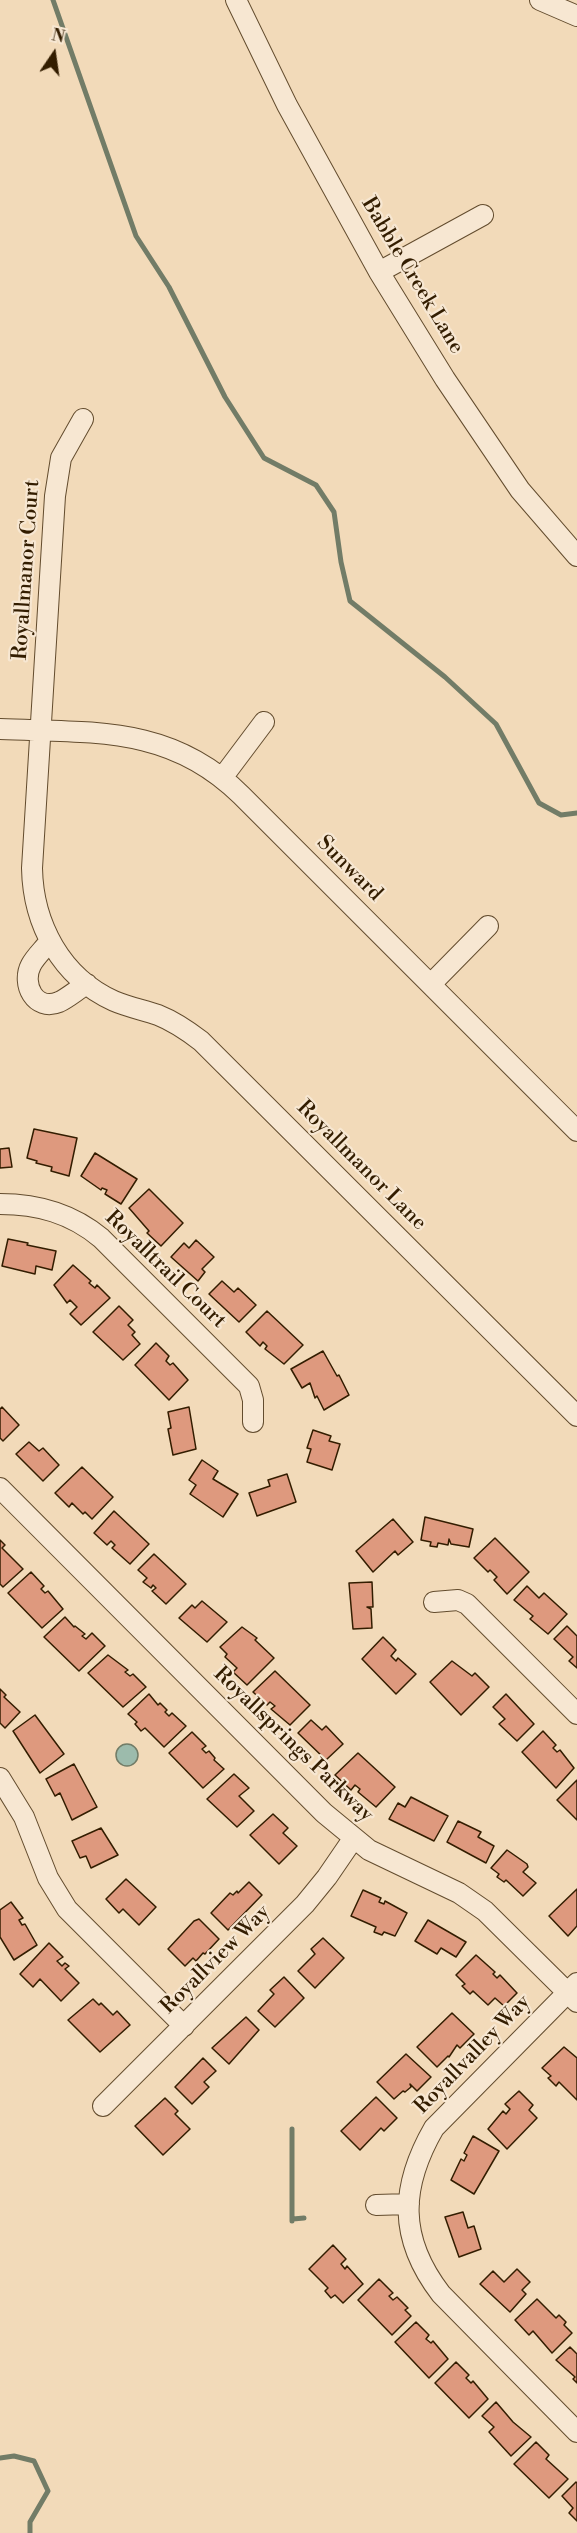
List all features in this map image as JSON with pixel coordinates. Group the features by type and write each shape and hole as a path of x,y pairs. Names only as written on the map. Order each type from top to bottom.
{"street":[{"name":"Babble Creek Lane","path":"236,0 287,105 379,272 445,379 520,490 577,556"},
{"path":"540,0 577,16"},
{"path":"379,272 483,215"},
{"name":"Royallmanor Court","path":"41,731 58,466 65,448 84,419"},
{"path":"222,777 264,722"},
{"name":"Sunward","path":"0,729 141,738 182,752 222,777 577,1131"},
{"name":"Royallmanor Lane","path":"41,731 32,881 39,918 49,942 73,972 87,984 113,1000 171,1021 201,1041 577,1416"},
{"path":"431,984 488,926"},
{"path":"49,942 32,964 27,977 29,990 35,999 45,1003 58,1002 87,984"},
{"name":"Royalltrail Court","path":"0,1204 29,1205 54,1211 81,1223 101,1238 249,1386 253,1400 253,1422"},
{"name":"Royallsprings Parkway","path":"0,1488 295,1785 353,1839 390,1862 459,1893 480,1907 574,1992"},
{"path":"434,1602 458,1600 467,1604 577,1714"},
{"path":"0,1778 24,1817 48,1878 67,1909 184,2026"},
{"name":"Royallview Way","path":"103,2106 305,1904 353,1839"},
{"name":"Royallvalley Way","path":"574,1992 434,2128 409,2185 409,2204 410,2225 416,2254 436,2289 577,2432"},
{"path":"376,2205 409,2204"}],"shaded area":[{"path":"127,1744 135,1747 138,1755 135,1763 127,1766 119,1763 116,1755 119,1747"}],"building":[{"path":"34,1129 77,1138 69,1176 51,1171 52,1167 27,1158"},
{"path":"9,1148 12,1167 0,1168 0,1149"},
{"path":"95,1153 137,1179 121,1204 105,1194 107,1190 102,1188 101,1190 81,1176"},
{"path":"149,1189 183,1223 161,1246 147,1233 149,1231 129,1208"},
{"path":"8,1239 56,1251 52,1270 36,1266 35,1274 2,1266"},
{"path":"196,1240 214,1257 202,1269 205,1272 198,1281 171,1257 184,1243 189,1248"},
{"path":"73,1265 91,1281 89,1283 95,1288 97,1285 110,1298 81,1325 70,1314 77,1307 70,1300 67,1303 54,1285"},
{"path":"222,1281 234,1292 238,1288 256,1305 239,1322 209,1294"},
{"path":"119,1306 133,1320 128,1325 135,1332 132,1335 140,1344 123,1360 93,1332"},
{"path":"267,1311 303,1345 284,1364 265,1349 267,1346 263,1342 260,1346 246,1332"},
{"path":"156,1343 169,1356 166,1361 170,1365 173,1363 188,1380 169,1400 135,1365"},
{"path":"323,1351 349,1395 324,1410 317,1396 315,1398 310,1383 302,1388 291,1369"},
{"path":"2,1407 19,1425 3,1441 0,1438 0,1409"},
{"path":"189,1407 196,1449 173,1455 168,1429 171,1428 168,1412"},
{"path":"313,1430 331,1436 329,1441 340,1444 332,1470 307,1462 311,1449 307,1448"},
{"path":"29,1442 39,1451 43,1448 59,1465 43,1481 16,1454"},
{"path":"202,1460 218,1471 213,1479 238,1494 223,1517 190,1494 196,1485 189,1480"},
{"path":"82,1467 113,1497 92,1519 72,1503 69,1507 55,1493"},
{"path":"287,1474 296,1502 257,1516 249,1493 270,1486 268,1480"},
{"path":"114,1511 149,1544 130,1564 112,1548 115,1545 111,1541 107,1545 94,1533"},
{"path":"425,1517 473,1529 469,1547 451,1544 449,1539 448,1545 438,1543 437,1547 430,1546 431,1542 421,1540"},
{"path":"393,1519 413,1542 398,1555 395,1551 373,1572 356,1551"},
{"path":"495,1538 529,1572 507,1594 494,1580 497,1577 490,1570 488,1572 474,1558"},
{"path":"0,1540 5,1545 2,1548 23,1569 3,1587 0,1584"},
{"path":"154,1554 186,1584 166,1604 152,1591 156,1588 153,1585 151,1588 143,1582 147,1578 138,1570"},
{"path":"31,1572 44,1586 41,1589 45,1593 48,1591 63,1609 42,1628 8,1593"},
{"path":"372,1582 373,1607 367,1607 371,1609 372,1628 353,1629 349,1583"},
{"path":"527,1586 539,1598 544,1593 567,1614 548,1634 530,1619 533,1616 514,1600"},
{"path":"202,1601 227,1622 207,1642 179,1618 192,1605 195,1608"},
{"path":"65,1617 85,1634 82,1636 86,1639 92,1633 105,1646 79,1671 44,1637"},
{"path":"567,1626 577,1636 577,1668 569,1661 573,1657 554,1639"},
{"path":"242,1627 257,1638 255,1640 274,1658 247,1685 233,1672 237,1668 225,1657 227,1654 220,1647"},
{"path":"383,1637 396,1650 391,1656 396,1661 398,1658 416,1674 396,1694 362,1659"},
{"path":"108,1655 128,1670 125,1672 130,1676 133,1674 146,1687 123,1707 88,1673"},
{"path":"452,1661 472,1676 475,1673 489,1687 461,1715 430,1682"},
{"path":"275,1671 310,1705 290,1725 271,1709 275,1706 270,1702 267,1705 253,1692"},
{"path":"0,1689 6,1695 4,1697 20,1712 5,1728 0,1723"},
{"path":"149,1694 158,1705 160,1703 167,1710 165,1712 169,1716 172,1713 186,1726 164,1747 145,1728 141,1731 135,1724 137,1722 128,1714"},
{"path":"506,1694 534,1724 517,1741 499,1724 505,1719 493,1707"},
{"path":"35,1715 64,1754 40,1773 13,1731"},
{"path":"311,1720 322,1730 326,1726 343,1744 326,1760 298,1733"},
{"path":"543,1731 556,1745 553,1748 557,1752 560,1750 574,1768 556,1788 522,1752"},
{"path":"192,1732 206,1746 202,1749 206,1753 209,1751 215,1758 214,1760 224,1769 203,1788 169,1753"},
{"path":"358,1753 395,1787 376,1807 358,1792 360,1789 355,1785 351,1790 335,1775"},
{"path":"74,1764 97,1807 72,1820 60,1793 55,1796 46,1779"},
{"path":"234,1774 249,1788 239,1796 254,1811 237,1827 207,1799"},
{"path":"577,1780 577,1820 557,1800"},
{"path":"411,1797 448,1816 434,1841 389,1819 398,1803 405,1807"},
{"path":"273,1814 288,1828 283,1833 297,1846 279,1864 250,1835"},
{"path":"458,1821 481,1832 478,1837 494,1846 486,1863 447,1842"},
{"path":"101,1828 118,1855 91,1868 86,1856 80,1858 72,1841"},
{"path":"507,1850 527,1864 528,1867 523,1872 536,1883 523,1896 506,1880 504,1882 497,1877 499,1874 491,1868"},
{"path":"126,1879 156,1907 139,1925 123,1909 119,1913 106,1899"},
{"path":"249,1882 262,1895 228,1930 211,1913 230,1893 233,1895 237,1891 238,1893"},
{"path":"577,1889 577,1926 568,1936 549,1916"},
{"path":"363,1890 381,1898 379,1902 384,1904 385,1901 407,1913 395,1936 384,1932 382,1935 374,1932 376,1927 351,1916"},
{"path":"11,1902 23,1918 19,1920 22,1925 25,1924 37,1945 14,1960 0,1937 0,1910"},
{"path":"199,1919 219,1939 205,1954 203,1953 196,1961 193,1958 185,1966 168,1949 194,1921"},
{"path":"428,1920 466,1942 456,1957 441,1948 437,1954 415,1941"},
{"path":"323,1938 344,1958 315,1988 298,1971 315,1954 311,1949"},
{"path":"49,1943 63,1957 57,1961 62,1966 65,1963 69,1966 65,1969 79,1983 61,2001 40,1979 33,1987 20,1974"},
{"path":"476,1955 495,1972 493,1974 497,1978 500,1975 517,1993 504,2006 495,1998 488,2005 473,1991 470,1994 462,1986 465,1984 456,1975"},
{"path":"284,1977 304,1998 275,2027 258,2011 274,1994 270,1990"},
{"path":"93,1999 99,2005 101,2003 113,2015 117,2011 130,2025 100,2052 68,2020"},
{"path":"452,2013 474,2034 460,2048 457,2045 449,2057 437,2067 417,2047"},
{"path":"246,2017 259,2030 229,2064 212,2048"},
{"path":"564,2047 577,2058 577,2100 559,2082 556,2086 548,2078 551,2076 542,2068"},
{"path":"406,2054 431,2077 417,2091 410,2084 411,2087 394,2099 377,2082"},
{"path":"203,2058 216,2071 204,2082 209,2087 192,2104 175,2087"},
{"path":"519,2091 533,2105 529,2110 537,2118 507,2149 488,2129 503,2111 506,2114 510,2109 505,2104"},
{"path":"376,2097 397,2118 384,2131 381,2128 360,2150 341,2131"},
{"path":"165,2098 178,2111 175,2114 190,2129 163,2155 135,2126"},
{"path":"473,2136 499,2151 474,2194 451,2180 461,2159 464,2161 467,2155 464,2153"},
{"path":"463,2212 468,2228 474,2226 481,2249 459,2257 445,2217"},
{"path":"333,2245 346,2259 341,2264 345,2269 347,2266 363,2284 343,2303 335,2295 331,2298 325,2291 328,2288 309,2269"},
{"path":"517,2269 530,2282 522,2290 526,2294 510,2312 480,2284 493,2271 504,2282"},
{"path":"379,2279 393,2293 389,2296 393,2300 397,2297 408,2308 405,2310 411,2316 392,2335 358,2300"},
{"path":"537,2299 556,2318 559,2315 566,2322 564,2325 572,2333 552,2353 533,2331 529,2335 515,2320"},
{"path":"416,2322 429,2335 426,2339 431,2343 433,2341 448,2359 429,2378 395,2342"},
{"path":"570,2347 577,2354 577,2383 573,2379 575,2377 556,2360"},
{"path":"456,2362 469,2375 466,2378 471,2383 473,2381 488,2399 469,2418 435,2383"},
{"path":"496,2402 513,2422 531,2437 511,2456 489,2432 494,2427 482,2416"},
{"path":"536,2442 549,2455 546,2459 568,2479 549,2498 514,2464"},
{"path":"576,2482 577,2521 569,2513 573,2508 562,2496"}],"waterway":[{"path":"53,0 136,236 169,287 225,397 264,458 316,485 334,512 341,562 350,601 445,677 496,724 539,803 561,815 577,813"},
{"path":"292,2129 292,2221"},
{"path":"293,2219 304,2218"},
{"path":"0,2458 14,2456 34,2461 48,2491 30,2522 30,2533"}]}
